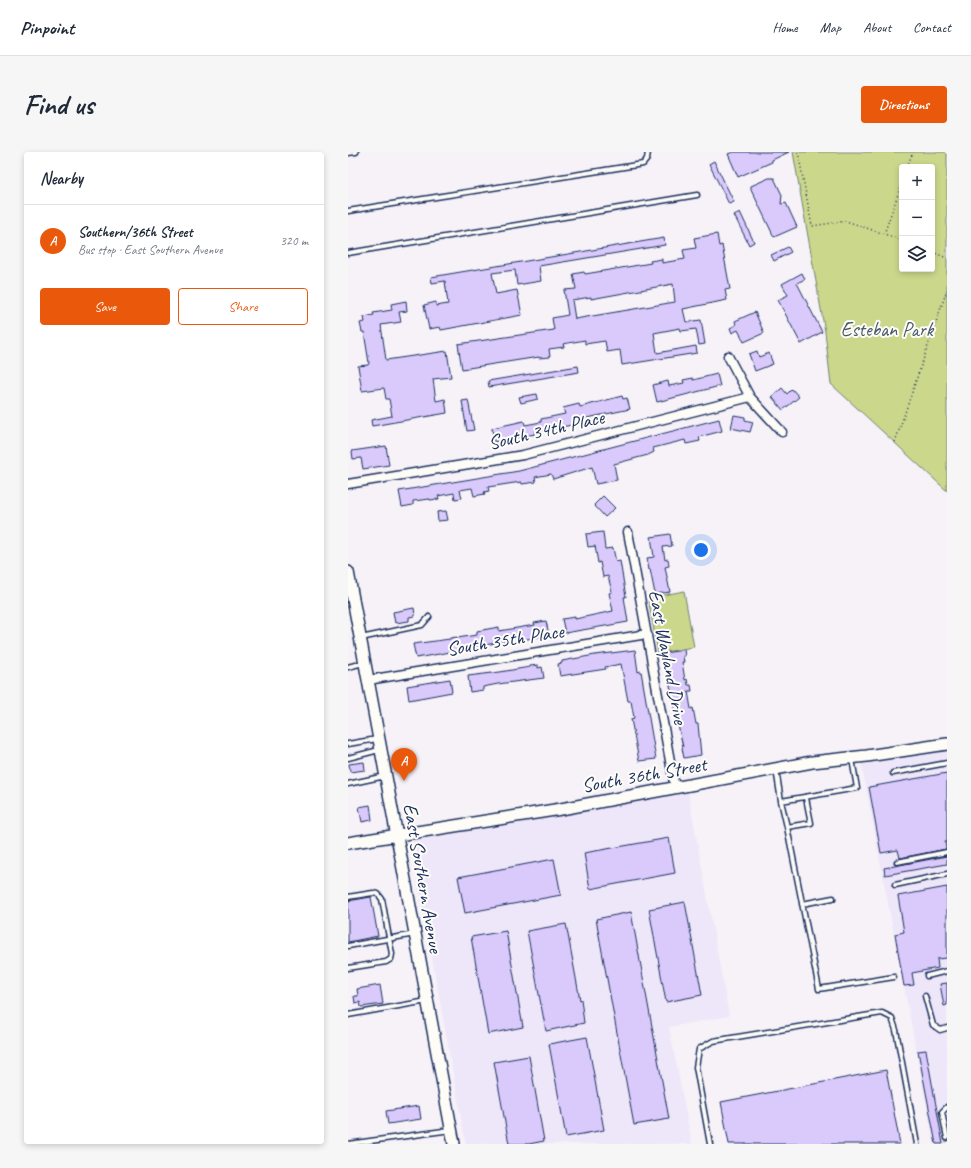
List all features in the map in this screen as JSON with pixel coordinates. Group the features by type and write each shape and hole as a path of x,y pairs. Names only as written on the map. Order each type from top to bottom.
{"street":[{"path":"728,356 750,397 782,432"},
{"name":"South 34th Place","path":"348,484 523,455 750,397"},
{"name":"East Wayland Drive","path":"628,532 675,788"},
{"name":"East Southern Avenue","path":"348,572 454,1144"},
{"name":"South 35th Place","path":"368,680 647,634"},
{"name":"South 36th Street","path":"348,843 561,809 812,762 852,758 947,744"}],"lane":[{"path":"348,153 356,152"},
{"path":"348,211 643,164 647,159 648,152"},
{"path":"348,254 697,195"},
{"path":"360,638 422,625 428,617"},
{"path":"348,667 365,662"},
{"path":"348,744 381,744"},
{"path":"348,758 381,744"},
{"path":"782,801 857,788 852,758"},
{"path":"893,773 947,763"},
{"path":"776,769 819,989 894,977"},
{"path":"349,784 386,776"},
{"path":"787,827 810,822 806,798"},
{"path":"897,862 947,852"},
{"path":"895,884 947,874"},
{"path":"348,897 373,893 378,894 382,899 392,954 391,959 386,962 348,968"},
{"path":"802,904 833,898"},
{"path":"348,946 415,934"},
{"path":"927,976 947,971"},
{"path":"925,996 933,1025 940,1030 947,1028"},
{"path":"348,1015 428,1001"},
{"path":"710,1144 696,1067 699,1049 713,1041 882,1013 892,1018 896,1030 917,1144"},
{"path":"947,1107 942,1112 947,1138"},
{"path":"348,1144 452,1130"}],"path":[{"path":"798,152 812,226 846,221 899,239"},
{"path":"909,164 913,152"},
{"path":"884,234 899,192"},
{"path":"935,253 947,258"},
{"path":"895,442 947,290"}],"shaded area":[{"path":"947,747 947,1144 934,1144 861,761"},
{"path":"688,792 729,1016 669,1027 692,1144 466,1144 412,843 421,836"}],"green space":[{"name":"Esteban Park","path":"793,152 947,152 947,491 831,384 825,332"},
{"path":"684,591 694,647 658,653 648,598"}],"building":[{"path":"733,152 789,152 772,160 772,162 738,177 728,154"},
{"path":"714,161 734,202 729,204 709,164"},
{"path":"769,178 774,178 782,195 781,204 786,203 797,227 774,237 751,189 751,186"},
{"path":"740,212 754,242 749,245 734,215"},
{"path":"717,234 719,246 722,245 730,289 725,290 727,300 683,309 686,322 701,320 705,344 699,345 696,329 681,331 680,328 654,333 657,353 696,346 697,353 622,365 620,350 607,352 605,341 585,344 585,340 563,344 564,347 549,349 550,357 539,357 462,369 458,344 554,330 552,318 568,315 564,290 576,289 573,274 584,272 585,274 651,263 650,261 662,259 662,263 685,259 683,250 696,248 694,238","holes":["673,284 675,302 575,319 572,300 591,297 591,299"]},
{"path":"664,238 665,245 539,266 541,281 517,285 515,270 492,273 496,294 517,290 522,315 441,330 440,327 429,329 424,305 436,302 436,306 448,304 445,281 432,283 431,277"},
{"path":"788,247 791,252 774,261 771,255"},
{"path":"802,273 805,279 797,283 822,332 801,344 778,300 788,295 782,284"},
{"path":"406,301 407,311 399,312 401,322 381,325 386,360 447,351 451,377 433,379 436,401 445,399 447,413 372,426 371,420 392,416 389,399 386,399 384,388 362,391 358,366 368,365 369,363 364,332 362,332 360,323 365,322 364,317 374,315 373,313 392,310 391,304"},
{"path":"755,312 764,333 744,342 738,330 732,333 730,328 736,325 735,321"},
{"path":"757,351 759,357 769,353 773,364 755,371 749,354"},
{"path":"578,366 579,372 489,387 488,381"},
{"path":"717,374 720,386 657,402 653,385 668,381 669,386 684,383 683,380 693,378 693,380"},
{"path":"782,388 787,394 792,389 799,397 783,410 772,397"},
{"path":"537,394 538,399 521,403 519,397"},
{"path":"622,396 623,399 627,398 630,409 582,419 583,423 534,432 535,434 494,442 492,428 524,421 525,425 541,422 541,419 565,414 563,408 579,404 580,407"},
{"path":"468,400 474,430 467,431 462,401"},
{"path":"734,415 745,417 745,420 753,422 750,432 731,428"},
{"path":"719,419 722,431 699,437 700,441 686,444 685,440 653,448 654,452 648,455 614,464 617,480 596,484 592,467 553,479 551,474 535,477 536,482 522,484 521,482 488,487 489,491 484,492 485,494 474,496 472,488 460,490 462,498 455,499 454,493 438,496 439,499 413,501 413,505 402,507 399,491 519,471"},
{"path":"386,446 389,465 363,469 361,458 353,459 352,451"},
{"path":"603,496 615,508 605,517 594,505"},
{"path":"446,511 448,520 438,521 437,512"},
{"path":"603,532 605,549 613,548 616,562 620,561 626,597 624,597 628,622 565,633 562,619 575,617 575,619 613,611 609,593 612,592 608,576 603,577 600,562 598,563 595,546 588,547 586,534"},
{"path":"670,534 672,546 663,547 665,560 668,559 669,566 665,567 670,592 655,594 647,558 654,557 651,537"},
{"path":"414,608 415,616 409,617 409,621 395,623 393,612"},
{"path":"546,621 549,635 416,658 413,644 477,635 477,631 499,627 499,631 535,625 534,623"},
{"path":"635,650 638,672 641,671 656,759 639,761 631,719 634,718 631,701 628,701 621,664 605,667 606,669 560,676 558,664 562,663 562,661 595,655"},
{"path":"684,650 684,662 682,662 685,680 687,679 688,685 691,685 692,691 688,691 691,709 693,708 696,724 698,724 701,755 684,758 664,653"},
{"path":"538,665 538,668 542,667 544,678 498,684 483,687 483,690 470,692 468,676"},
{"path":"450,679 452,692 409,700 407,686"},
{"path":"364,762 365,770 350,772 349,764"},
{"path":"947,773 946,849 900,858 898,850 881,853 869,787"},
{"path":"370,805 372,820 362,822 359,807"},
{"path":"669,838 675,873 590,889 584,853"},
{"path":"947,856 947,864 885,875 884,868"},
{"path":"554,859 561,895 465,913 458,877"},
{"path":"947,887 947,958 937,959 938,968 912,973 914,985 904,986 895,934 904,932 898,896"},
{"path":"371,897 378,936 348,942 348,901"},
{"path":"685,902 702,995 666,1002 649,909"},
{"path":"631,912 669,1119 634,1125 596,919"},
{"path":"566,924 580,1000 581,999 584,1023 546,1031 527,931"},
{"path":"506,931 523,1027 488,1034 471,937"},
{"path":"947,983 947,1005 944,1006 940,984"},
{"path":"380,985 383,1004 361,1007 360,1002 355,1003 354,996 358,996 357,989"},
{"path":"587,1037 604,1130 566,1137 549,1044"},
{"path":"926,1050 943,1144 936,1144 918,1051"},
{"path":"529,1056 544,1141 529,1144 509,1144 494,1062"},
{"path":"886,1070 900,1144 729,1144 721,1102"},
{"path":"419,1106 421,1119 388,1124 386,1111"}],"place":[{"name":"Southern/36th Street","path":"404,781"}]}
